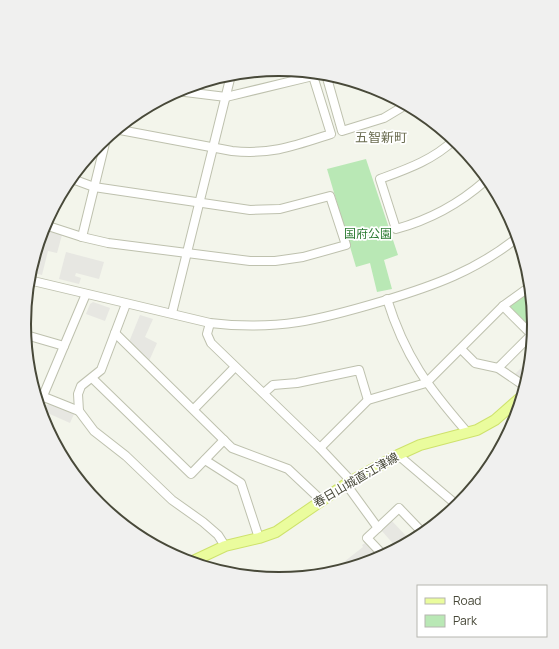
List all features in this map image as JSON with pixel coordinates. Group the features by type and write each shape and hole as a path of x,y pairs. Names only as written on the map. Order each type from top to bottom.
{"main road":[{"name":"春日山城直江津線","path":"197,559 225,546 259,538 276,532 321,500 398,455 420,445 477,430 489,424 516,401"}],"street":[{"path":"190,93 226,97 306,78"},
{"path":"124,131 250,153 281,150 331,134 314,78"},
{"path":"172,313 229,81"},
{"path":"328,81 342,131 384,118 401,108"},
{"path":"449,144 431,158 380,179 396,228 430,217 461,200 483,182"},
{"path":"82,237 103,150"},
{"path":"51,227 82,237 250,262 275,261 303,257 346,245 330,196 290,207 250,210 94,187 77,181"},
{"path":"35,281 210,323 237,326 293,324 331,316 449,279 487,259 513,240"},
{"path":"320,448 368,400 426,383 503,306 526,290"},
{"path":"41,395 86,294"},
{"path":"387,299 402,341 416,368 426,383 467,432"},
{"path":"79,411 79,390 81,386 101,370 126,304"},
{"path":"503,306 528,330"},
{"path":"210,323 207,334 208,339 235,367 320,448 349,483 378,528"},
{"path":"115,333 236,450 260,457 288,469 321,500"},
{"path":"32,337 64,346"},
{"path":"498,368 527,339"},
{"path":"461,349 477,364 498,368 521,384"},
{"path":"194,409 235,367"},
{"path":"264,394 273,385 297,383 359,370 368,400"},
{"path":"92,378 191,474 224,440"},
{"path":"42,399 79,411 94,431 126,456 172,500 203,522 218,535 225,546"},
{"path":"398,455 453,502"},
{"path":"205,460 241,483 259,538"},
{"path":"380,552 367,538 399,508 420,530"}],"green space":[{"name":"国府公園","path":"366,159 398,255 384,260 392,289 377,292 370,263 356,267 327,169"},
{"path":"526,292 528,328 507,307"}],"shaded area":[{"path":"49,231 62,235 57,253 48,251 42,275 36,274 39,260"},
{"path":"66,252 104,262 99,279 76,273 75,276 81,278 79,284 59,279"},
{"path":"93,302 110,308 105,321 86,314 90,304"},
{"path":"140,315 153,319 145,337 157,343 149,361 129,342"},
{"path":"525,364 521,382 514,375"},
{"path":"50,404 74,414 70,423 47,413 45,407"},
{"path":"391,520 408,538 394,545 381,530"},
{"path":"367,542 377,553 339,566 363,547 362,545"}],"district":[{"name":"五智新町","path":"381,137"}]}
